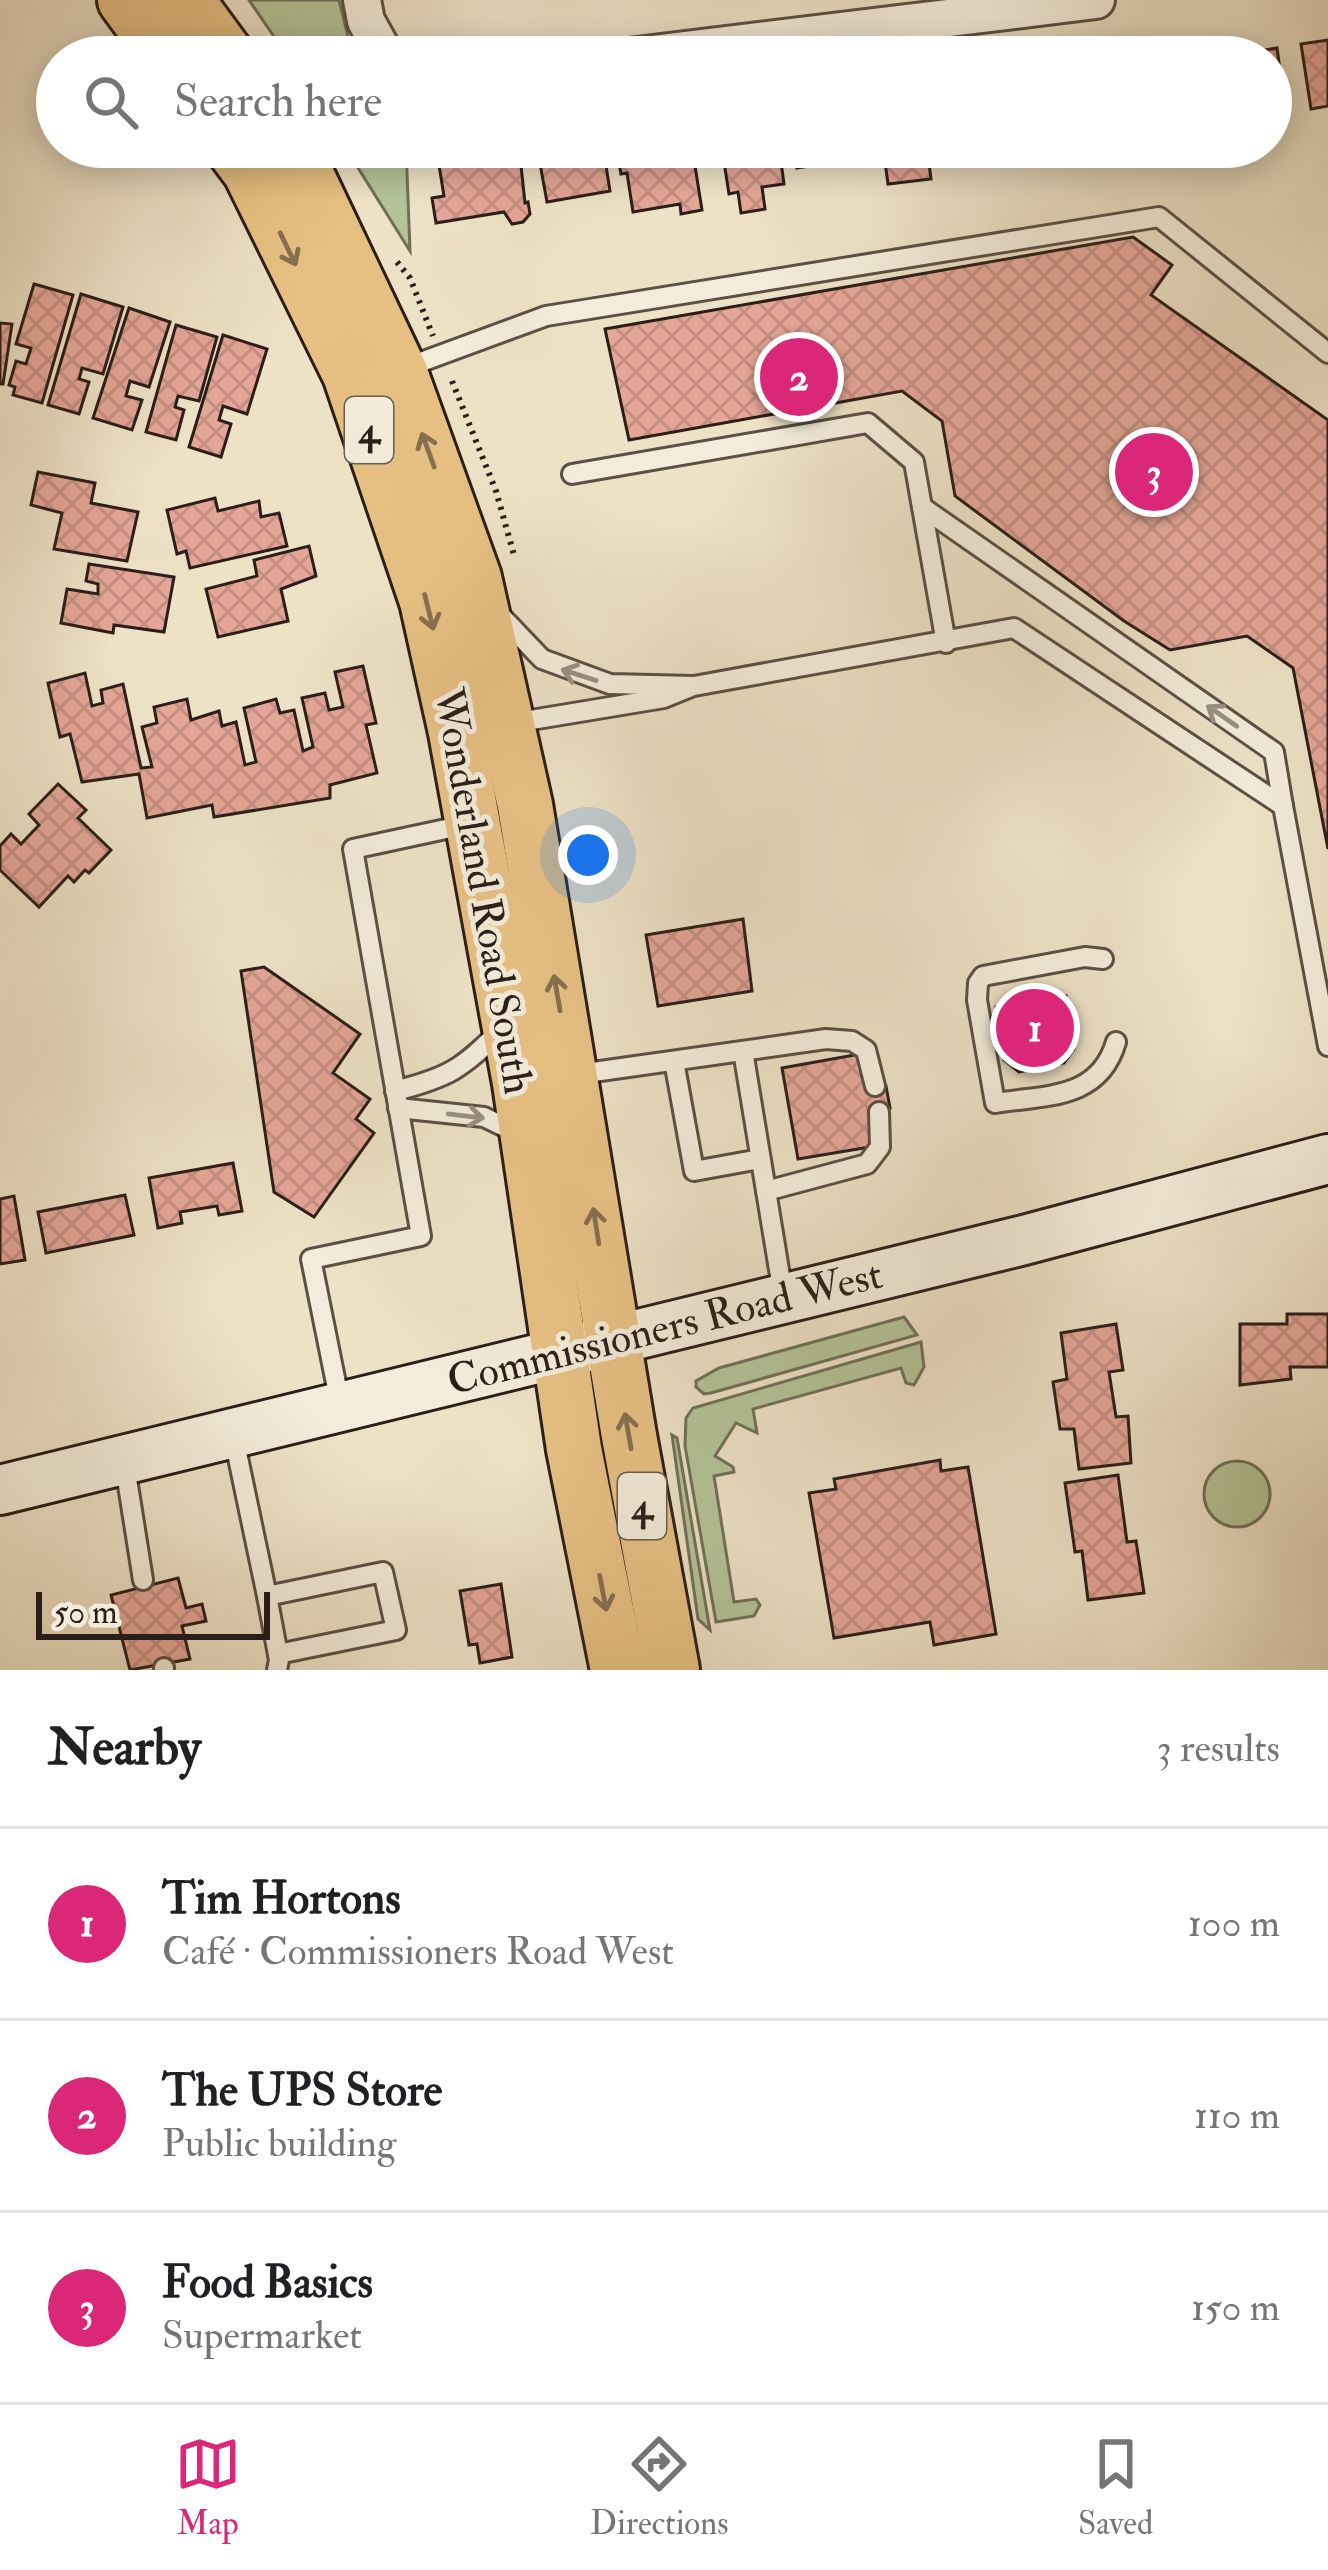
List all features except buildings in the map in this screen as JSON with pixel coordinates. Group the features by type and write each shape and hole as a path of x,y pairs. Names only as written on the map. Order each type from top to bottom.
{"main road":[{"path":"125,0 152,36"},
{"path":"186,0 213,36"},
{"name":"Wonderland Road South","path":"248,168 350,374 427,601 508,1022 546,1079 529,1141 574,1449 618,1670"},
{"name":"Wonderland Road South","path":"303,168 399,370 474,578 508,724 546,1079 614,1341 673,1670"},
{"name":"Commissioners Road West","path":"0,1490 784,1299 1328,1159"}],"street":[{"path":"362,0 375,36"},
{"path":"788,36 1096,0"}],"lane":[{"path":"399,370 546,316 1159,217 1328,353"},
{"path":"572,474 868,423 914,461 946,643"},
{"path":"922,507 1274,752 1319,953 1328,1046"},
{"path":"474,578 512,632 554,666 610,684 694,686 1014,628 1283,806"},
{"path":"508,724 664,698 694,686"},
{"path":"341,1408 311,1259 421,1237 353,849 473,823"},
{"path":"1103,959 1085,957 997,970 978,983 995,1103 1079,1089 1099,1077 1117,1042"},
{"path":"397,1100 471,1062 508,1022"},
{"path":"546,1079 790,1042 852,1041 866,1050 874,1086"},
{"path":"743,1051 784,1299"},
{"path":"674,1060 694,1171 760,1159"},
{"path":"397,1100 502,1123 529,1141"},
{"path":"766,1191 866,1165 880,1147 879,1112"},
{"path":"233,1434 278,1662 396,1630 383,1572 267,1595"},
{"path":"124,1460 143,1580"}],"green space":[{"path":"249,0 339,0 348,36 274,36"},
{"path":"358,168 407,168 410,251"},
{"path":"904,1317 917,1335 711,1393 696,1387 696,1381 719,1368"},
{"path":"921,1342 924,1367 914,1385 906,1383 901,1368 753,1409 757,1433 736,1423 715,1456 734,1472 714,1476 734,1602 756,1599 760,1605 754,1616 716,1622 685,1446 686,1418 693,1408"},
{"path":"672,1435 677,1438 710,1630 698,1619"},
{"path":"1237,1461 1260,1471 1270,1494 1260,1517 1237,1527 1214,1517 1204,1494 1214,1471"}],"place":[{"name":"The UPS Store","path":"799,377"},
{"name":"Food Basics","path":"1154,472"},
{"name":"Tim Hortons","path":"1035,1028"}]}
